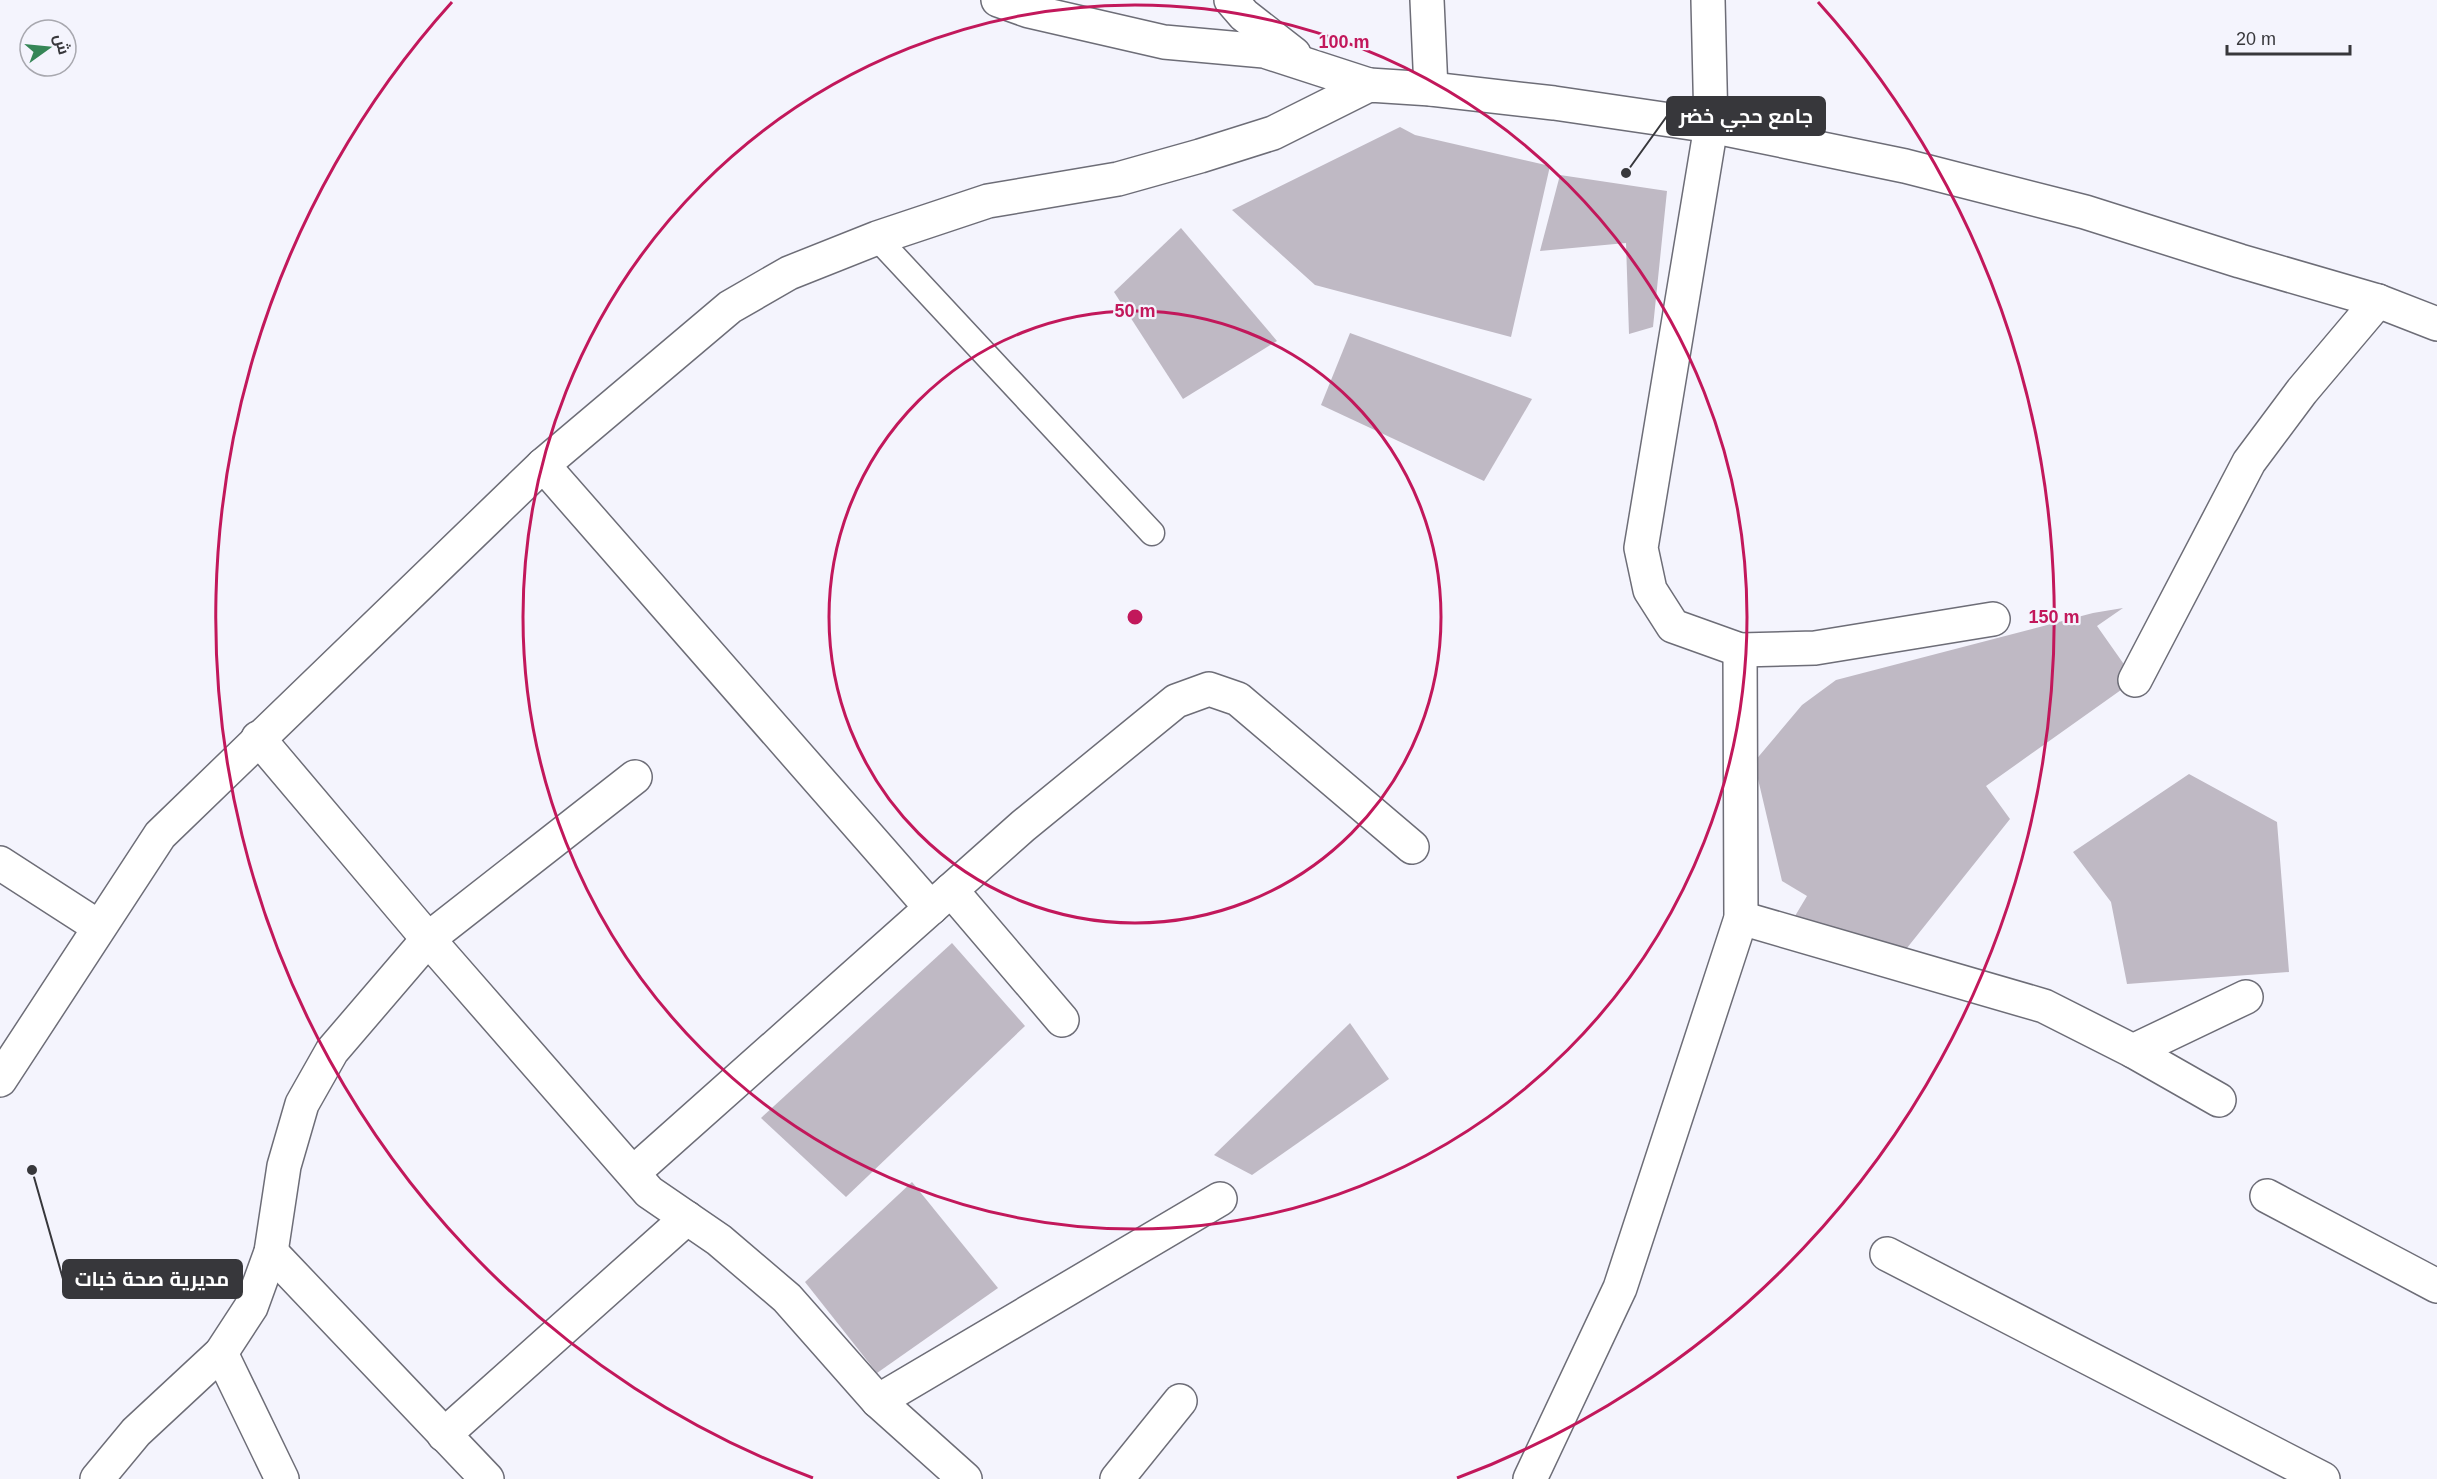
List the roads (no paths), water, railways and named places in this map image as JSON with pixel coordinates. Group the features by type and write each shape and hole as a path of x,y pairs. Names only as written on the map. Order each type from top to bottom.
{"street":[{"path":"998,0 1029,11 1164,42 1264,51 1369,85 1431,88 1711,126 1905,166 2085,212 2240,261 2378,301 2437,324"},
{"path":"1231,0 1244,15 1307,64"},
{"path":"1427,0 1431,88"},
{"path":"1708,0 1711,126 1641,548 1650,590 1673,626 1740,650 1815,648 1992,619"},
{"path":"0,1080 160,835 543,465 730,307 789,273 877,238 988,201 1118,179 1200,156 1273,133 1369,85"},
{"path":"2135,680 2249,462 2302,391 2378,301"},
{"path":"543,465 941,899 1062,1020"},
{"path":"1530,1479 1620,1288 1740,918 1740,650"},
{"path":"633,1173 1023,826 1176,701 1209,689 1238,699 1412,847"},
{"path":"258,738 428,939 649,1192 719,1240 787,1298 878,1401 965,1479"},
{"path":"97,1479 136,1432 221,1353 250,1307 271,1252 284,1166 302,1104 332,1051 428,939 635,777"},
{"path":"0,863 99,927"},
{"path":"1740,918 2044,1006 2133,1051 2219,1100"},
{"path":"2133,1051 2246,997"},
{"path":"2267,1196 2437,1286"},
{"path":"878,1401 1220,1199"},
{"path":"444,1435 687,1218"},
{"path":"271,1252 487,1479"},
{"path":"1887,1254 2323,1479"},
{"path":"221,1353 282,1479"},
{"path":"1117,1479 1180,1401"}],"lane":[{"path":"877,238 1152,533"}],"place":[{"name":"جامع حجي خضر","path":"1626,173"},
{"name":"مديرية صحة خبات","path":"32,1170"}]}
